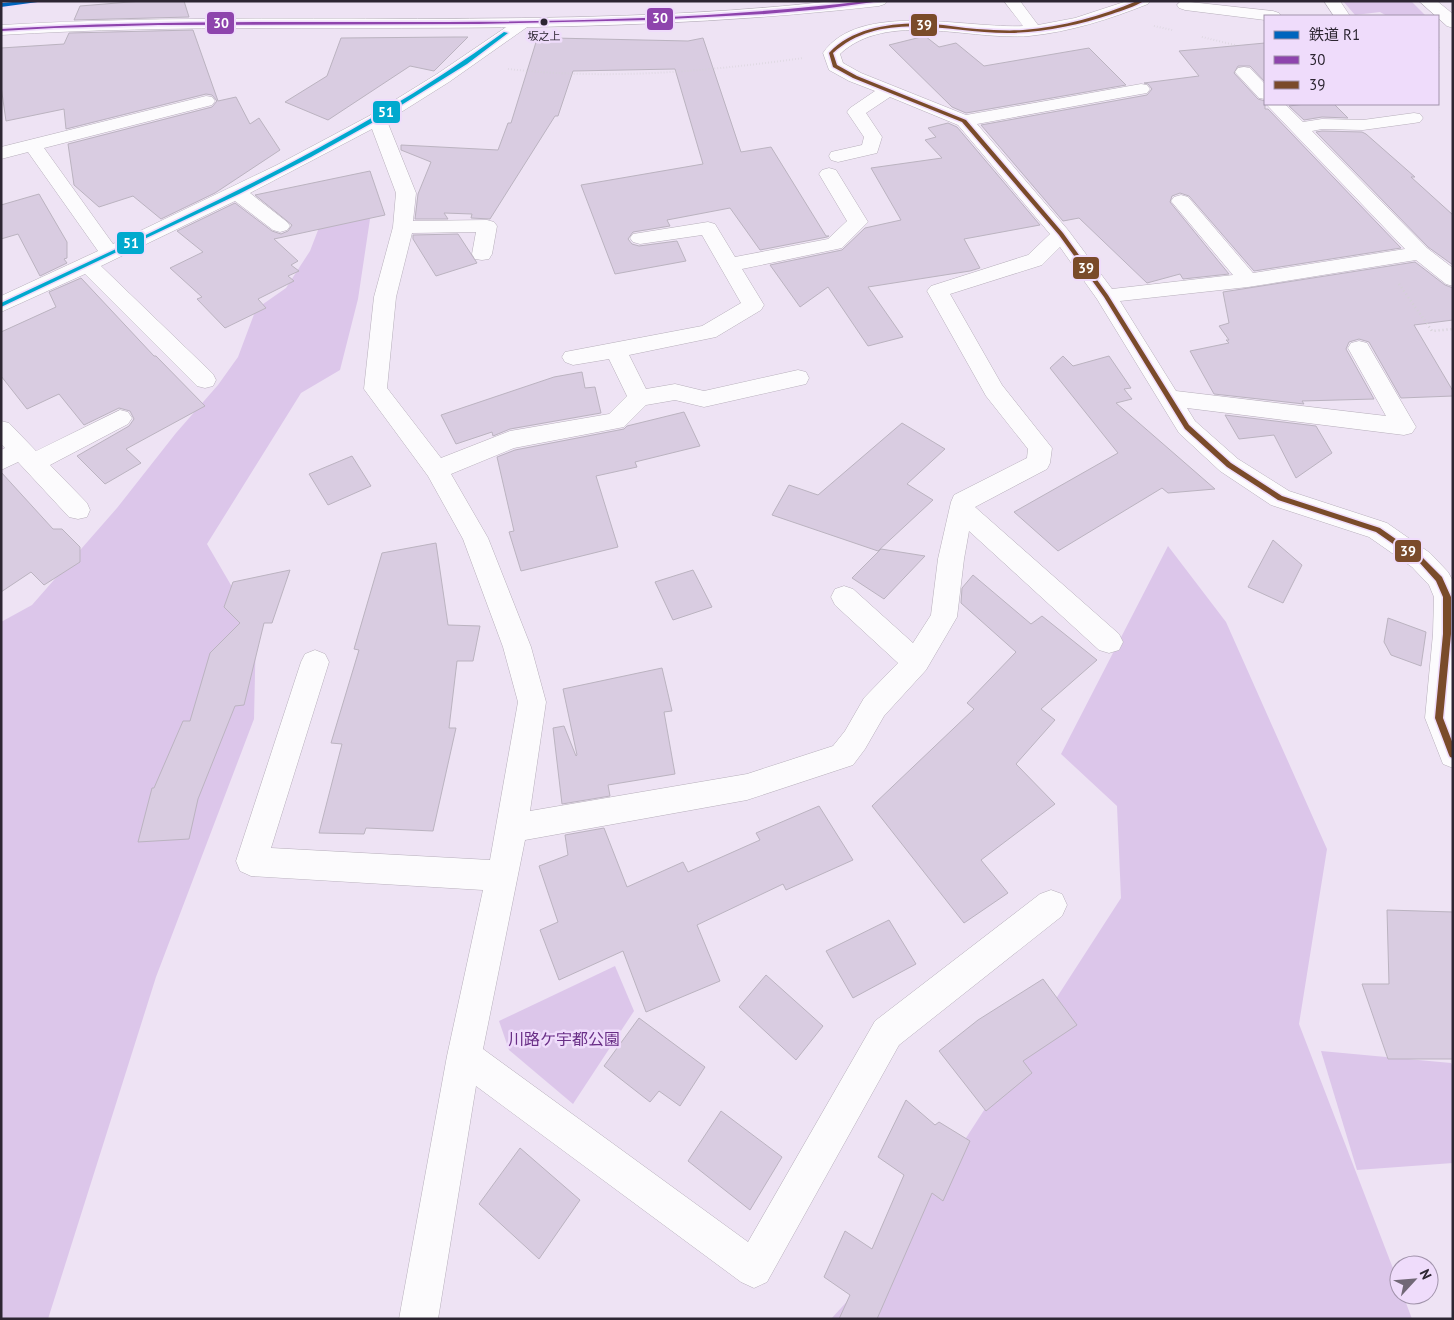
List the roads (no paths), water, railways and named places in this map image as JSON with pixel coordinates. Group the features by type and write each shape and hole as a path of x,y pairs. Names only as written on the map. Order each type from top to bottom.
{"main road":[{"path":"1,30 230,23 637,20 829,7 879,1"},
{"path":"1012,1 1034,30"},
{"path":"1142,1 1107,15 1071,26 1034,30 983,31 923,25 869,32 838,44 831,53 835,66 964,121 1061,234 1106,296 1187,427 1229,465 1280,498 1378,530 1421,560 1439,579 1447,597 1447,634 1439,718 1453,755"},
{"path":"1332,1 1341,15"},
{"path":"1427,1 1453,23"},
{"path":"1186,5 1265,15"},
{"path":"1,305 237,193 309,156 378,118 465,63 501,36 524,22"},
{"path":"1244,72 1264,93"},
{"path":"964,121 1141,89"},
{"path":"838,156 870,149 873,137 856,112 888,90"},
{"path":"1,153 206,101"},
{"path":"1276,105 1420,253 1453,279"},
{"path":"378,118 406,193 404,227 385,297 375,389 437,470 475,538 517,647 532,702 512,828 464,1056 418,1319"},
{"path":"1299,128 1322,124 1363,125 1414,118"},
{"path":"33,145 109,253"},
{"path":"730,265 835,244 858,222 829,174"},
{"path":"237,193 280,226"},
{"path":"1181,201 1248,280"},
{"path":"404,227 487,226 482,254"},
{"path":"573,357 708,332 753,305 708,228 640,238"},
{"path":"512,828 747,787 843,756 855,740 874,707 916,662 944,617 951,559 963,502 1038,463 1040,448 994,390 938,291 1035,260 1061,234"},
{"path":"1106,296 1248,280 1420,253"},
{"path":"87,264 205,380"},
{"path":"1170,398 1404,427 1359,348"},
{"path":"616,350 640,398"},
{"path":"437,470 510,440 616,421 640,398 675,392 704,399 798,378"},
{"path":"19,458 120,418"},
{"path":"1,429 19,458 78,510"},
{"path":"962,510 1109,642"},
{"path":"844,597 916,662"},
{"path":"315,662 250,861 502,876"},
{"path":"464,1056 754,1269 887,1033 1051,905"}],"rail line":[{"name":"R1","path":"1,5 43,1"}],"place":[{"name":"坂之上","path":"544,22"}],"park label":[{"name":"川路ケ宇都公園","path":"564,1039"}]}
